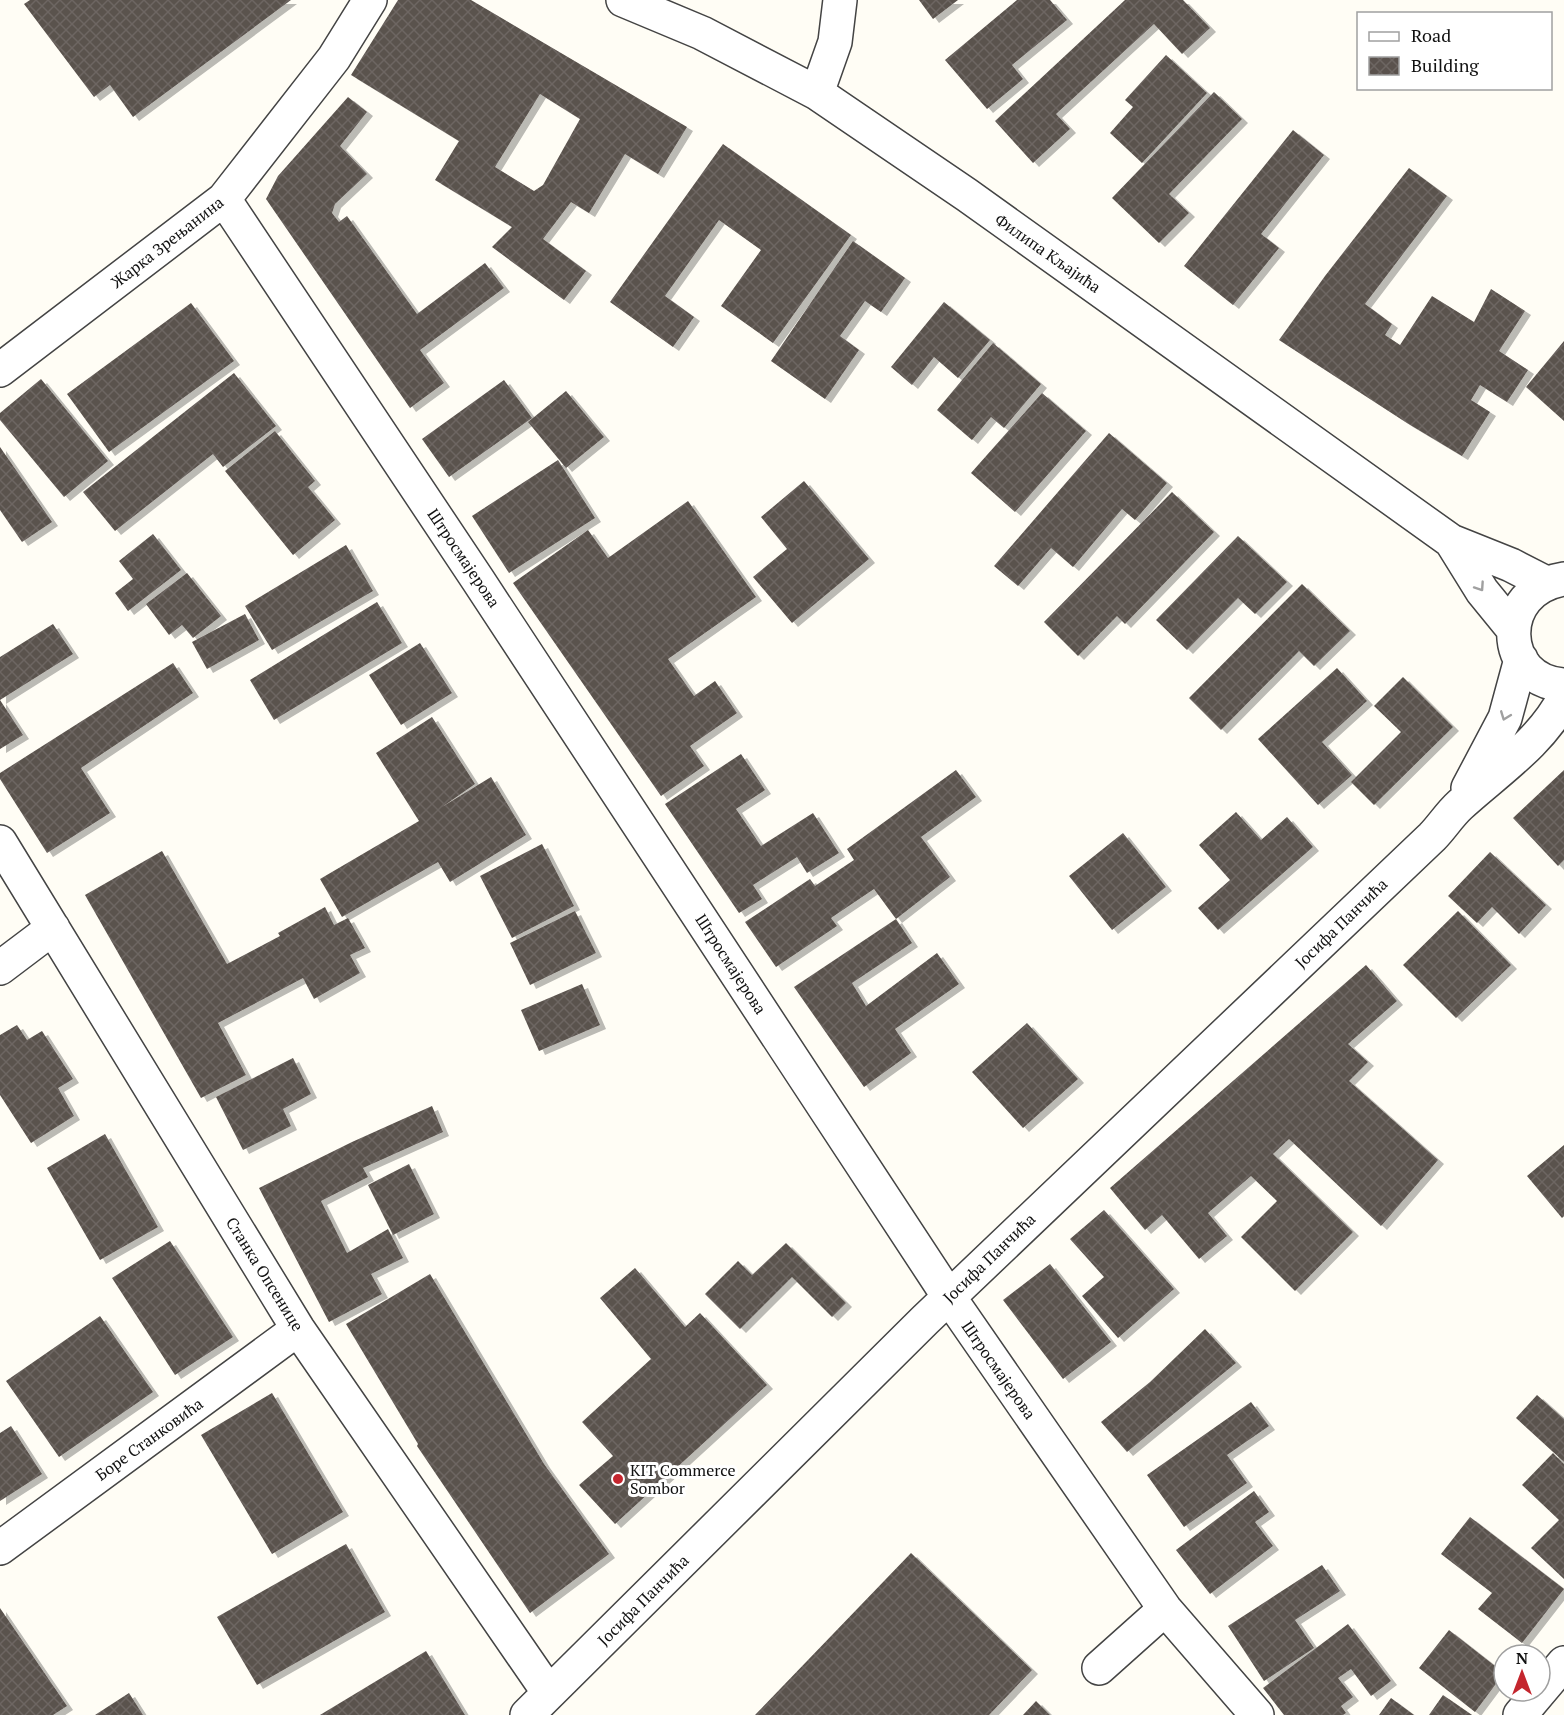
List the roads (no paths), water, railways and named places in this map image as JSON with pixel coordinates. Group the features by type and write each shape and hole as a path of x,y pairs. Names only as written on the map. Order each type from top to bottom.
{"street":[{"name":"Жарка Зрењанина","path":"0,370 224,199 333,58 370,0"},
{"name":"Филипа Кљајића","path":"622,0 702,33 817,93 967,195 1451,541 1511,565 1559,579"},
{"path":"817,93 835,42 840,0"},
{"name":"Штросмајерова","path":"224,199 478,580 949,1297 1165,1609 1257,1715"},
{"name":"Филипа Кљајића","path":"1451,541 1517,644 1530,671 1556,685 1564,685"},
{"name":"Јосифа Панчића","path":"1457,808 1505,718 1517,644 1516,615 1523,602 1533,591 1559,579"},
{"name":"Јосифа Панчића","path":"538,1704 949,1297 1423,845 1457,808 1543,731 1564,698"},
{"name":"Станка Опсенице","path":"0,842 298,1329 538,1704"},
{"path":"0,968 53,928"},
{"name":"Боре Станковића","path":"0,1548 298,1329"},
{"path":"1099,1668 1165,1609"},
{"path":"1520,1715 1564,1663"}],"place":[{"name":"KIT Commerce Sombor","path":"618,1479"}]}
